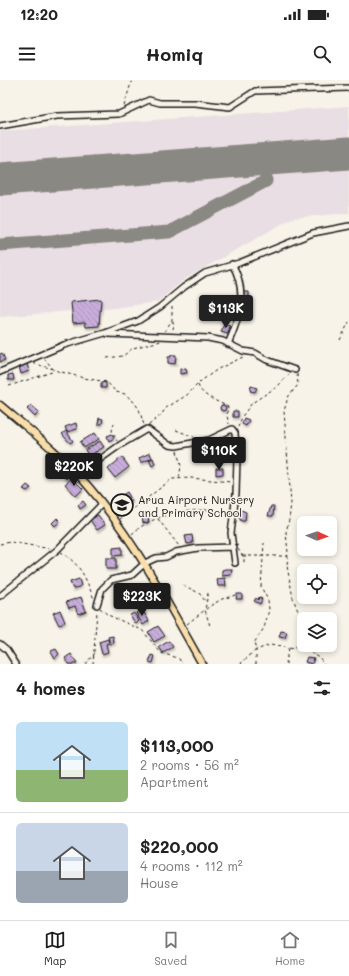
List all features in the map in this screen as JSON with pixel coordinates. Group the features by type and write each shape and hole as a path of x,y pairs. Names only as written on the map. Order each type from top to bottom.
{"main road":[{"path":"0,405 64,460 117,522 145,564 202,664"}],"street":[{"path":"0,126 57,116 112,115 149,100 160,103 195,103 230,107 255,91 349,88"},
{"path":"0,372 82,338 128,326 143,318 205,273 313,233 349,226"},
{"path":"228,344 238,322 242,300 241,287 232,264"},
{"path":"105,333 208,338 228,344 239,350 262,355 267,360 295,370"},
{"path":"78,475 120,445 146,430 170,445 176,446 213,439 232,429 235,433 237,460 231,533 235,563"},
{"path":"0,596 57,550 102,504"},
{"path":"97,605 102,589 111,580 132,575 145,564 176,552 183,552 198,548 234,548"},
{"path":"0,644 7,650 16,664"}],"path":[{"path":"123,111 132,80"},
{"path":"172,296 173,329"},
{"path":"107,358 123,356 132,348 144,344 156,343 165,336 172,320"},
{"path":"340,340 349,322"},
{"path":"43,354 44,359 52,369"},
{"path":"146,430 154,420 162,415 166,408 187,395 216,371 248,355"},
{"path":"26,361 38,366 84,378 108,382 116,392 125,394 134,402 146,430"},
{"path":"9,386 51,372 52,369"},
{"path":"235,433 242,415 252,403 278,386 290,373 295,370 299,377 298,385 286,400 283,416 291,503 290,520 286,532 288,556 287,566 293,598 298,612"},
{"path":"198,385 204,393 228,407 227,416 230,429"},
{"path":"114,423 112,426 113,434 120,445"},
{"path":"176,430 191,435 200,442"},
{"path":"176,446 181,466 179,479"},
{"path":"117,522 169,480 191,478 235,482"},
{"path":"129,538 138,529 158,519 186,511 234,511"},
{"path":"158,519 183,552"},
{"path":"256,664 256,650 254,643 265,625 269,606 265,592 261,588 264,543"},
{"path":"234,548 239,550 243,556 244,565"},
{"path":"243,556 288,556"},
{"path":"183,585 199,593 205,598 206,603"},
{"path":"208,593 205,610 210,626"},
{"path":"182,628 222,599 236,595"},
{"path":"93,664 98,620 97,605"},
{"path":"240,664 256,650 270,645 294,649 297,644"},
{"path":"286,664 288,648"},
{"path":"312,652 324,664"},
{"path":"86,664 95,653"}],"shaded area":[{"path":"349,106 349,213 292,218 185,279 157,302 99,310 99,326 86,327 85,322 73,323 71,311 0,317 0,131"}],"building":[{"path":"243,292 249,292 249,297 243,297"},
{"path":"101,299 99,326 86,327 85,322 73,323 71,302"},
{"path":"224,324 230,326 228,334 221,332"},
{"path":"2,353 5,360 0,362 0,354"},
{"path":"171,355 176,355 175,364 168,363 168,357 171,357"},
{"path":"27,364 29,371 21,374 19,366"},
{"path":"186,368 187,373 180,374 180,369"},
{"path":"13,374 14,380 8,380 8,375"},
{"path":"106,382 106,388 101,388 101,383"},
{"path":"251,386 257,388 255,392 250,391"},
{"path":"31,405 39,412 35,417 27,409"},
{"path":"223,405 226,408 223,411 220,408"},
{"path":"233,411 238,411 238,417 233,417"},
{"path":"99,418 103,419 102,424 98,424"},
{"path":"244,418 249,420 246,426 242,424"},
{"path":"76,423 77,429 67,432 65,427"},
{"path":"66,431 73,441 70,443 62,434"},
{"path":"95,433 99,439 84,448 80,442"},
{"path":"112,434 114,438 109,441 107,436"},
{"path":"100,441 104,447 89,456 85,450"},
{"path":"150,453 152,458 141,463 139,458"},
{"path":"122,457 129,467 115,478 108,469"},
{"path":"153,458 155,464 152,466 149,460"},
{"path":"216,468 223,468 223,474 216,475"},
{"path":"64,469 70,475 66,479 60,473"},
{"path":"72,478 83,489 76,496 65,484"},
{"path":"27,485 31,488 27,491 23,489"},
{"path":"127,492 132,501 126,505 121,496"},
{"path":"83,501 86,505 80,509 78,505"},
{"path":"271,506 274,506 273,516 268,516"},
{"path":"241,510 246,512 245,521 241,521 239,517"},
{"path":"98,515 105,525 97,530 90,520"},
{"path":"148,515 149,522 143,523 142,516"},
{"path":"57,518 60,521 55,526 52,523"},
{"path":"192,535 193,543 187,544 185,536"},
{"path":"122,547 122,555 113,556 113,548"},
{"path":"106,558 116,558 116,569 106,569"},
{"path":"232,569 231,575 222,576 222,570"},
{"path":"225,578 226,586 218,586 217,579"},
{"path":"79,579 81,586 73,589 70,582"},
{"path":"237,594 242,594 242,599 236,599"},
{"path":"81,597 86,611 78,614 75,606 69,608 66,602"},
{"path":"259,597 262,599 260,604 254,601 256,598 258,600"},
{"path":"142,609 149,621 143,625 136,613"},
{"path":"60,610 65,622 59,625 53,613"},
{"path":"134,613 139,621 136,624 130,615"},
{"path":"158,626 165,636 154,642 148,632"},
{"path":"281,631 287,632 285,638 279,637"},
{"path":"113,636 114,643 110,644 108,637"},
{"path":"108,639 109,643 106,644 108,652 102,654 99,642"},
{"path":"169,641 173,647 163,653 159,647"},
{"path":"56,649 59,654 55,658 51,651"},
{"path":"71,654 77,664 68,664 65,658"},
{"path":"152,655 155,656 153,663 149,662"},
{"path":"307,657 314,658 312,664 305,662"}],"taxiway":[{"path":"0,245 169,232 266,181 265,160"}],"runway":[{"path":"0,179 349,153"}],"place":[{"name":"Arua Airport Nursery and Primary School","path":"122,505"}]}
